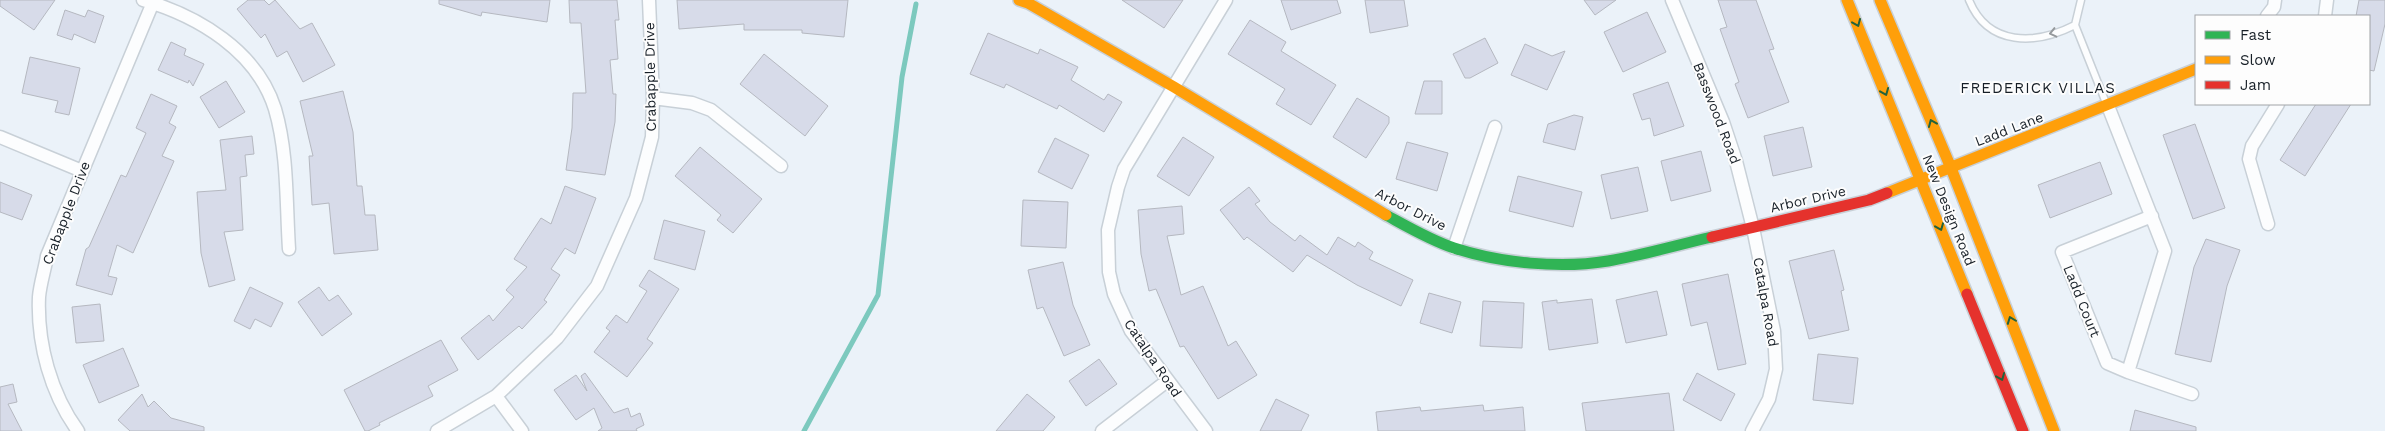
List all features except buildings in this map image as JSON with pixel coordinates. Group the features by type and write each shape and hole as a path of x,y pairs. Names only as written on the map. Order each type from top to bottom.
{"street":[{"name":"Crabapple Drive","path":"437,431 496,396 557,338 597,286 636,198 652,137 653,98 649,0"},
{"name":"Arbor Drive","path":"1019,0 1028,3 1174,87 1406,226 1454,248 1502,259 1542,264 1607,261 1869,200 1922,181"},
{"path":"1174,87 1226,0"},
{"name":"Basswood Road","path":"1672,0 1736,161 1753,228"},
{"name":"New Design Road","path":"1847,0 2023,431"},
{"name":"New Design Road","path":"1880,0 1951,168 2054,431"},
{"path":"2268,15 2274,7 2275,0"},
{"path":"2325,15 2327,0"},
{"name":"Crabapple Drive","path":"78,431 68,418 56,392 45,357 39,297 47,256 150,1"},
{"path":"150,1 206,27 248,61 263,83 275,109 282,148 289,249"},
{"name":"Ladd Lane","path":"1922,181 2195,69"},
{"name":"Catalpa Road","path":"1174,87 1124,169 1112,208 1108,244 1109,272 1120,307 1132,332 1206,431"},
{"path":"653,98 692,104 711,110 781,166"},
{"path":"2268,224 2250,159 2252,146 2277,105"},
{"path":"2108,106 2165,251 2128,372"},
{"path":"1454,248 1495,127"},
{"path":"0,137 82,171"},
{"name":"Ladd Court","path":"2152,216 2062,252 2107,363 2192,394"},
{"name":"Catalpa Road","path":"1752,431 1769,399 1776,369 1774,331 1753,228"},
{"path":"1102,431 1167,381"},
{"path":"496,396 522,431"}],"lane":[{"path":"1969,0 1982,22 1995,32 2012,38 2058,33 2075,25"},
{"path":"2081,0 2075,25 2108,106"}],"waterway":[{"path":"804,431 878,295 902,77 916,4"}],"traffic: fast":[{"path":"1386,215 1445,245 1472,253 1530,263 1570,264 1608,261 1712,237"}],"traffic: slow":[{"path":"1019,0 1028,3 1174,87 1386,215"},
{"path":"1847,0 1967,294"},
{"path":"1880,0 1951,168 2054,431"},
{"path":"1887,193 2195,69"}],"traffic: jam":[{"path":"1712,237 1869,200 1887,193"},
{"path":"1967,294 2023,431"}],"district":[{"name":"FREDERICK VILLAS","path":"2038,88"}]}
